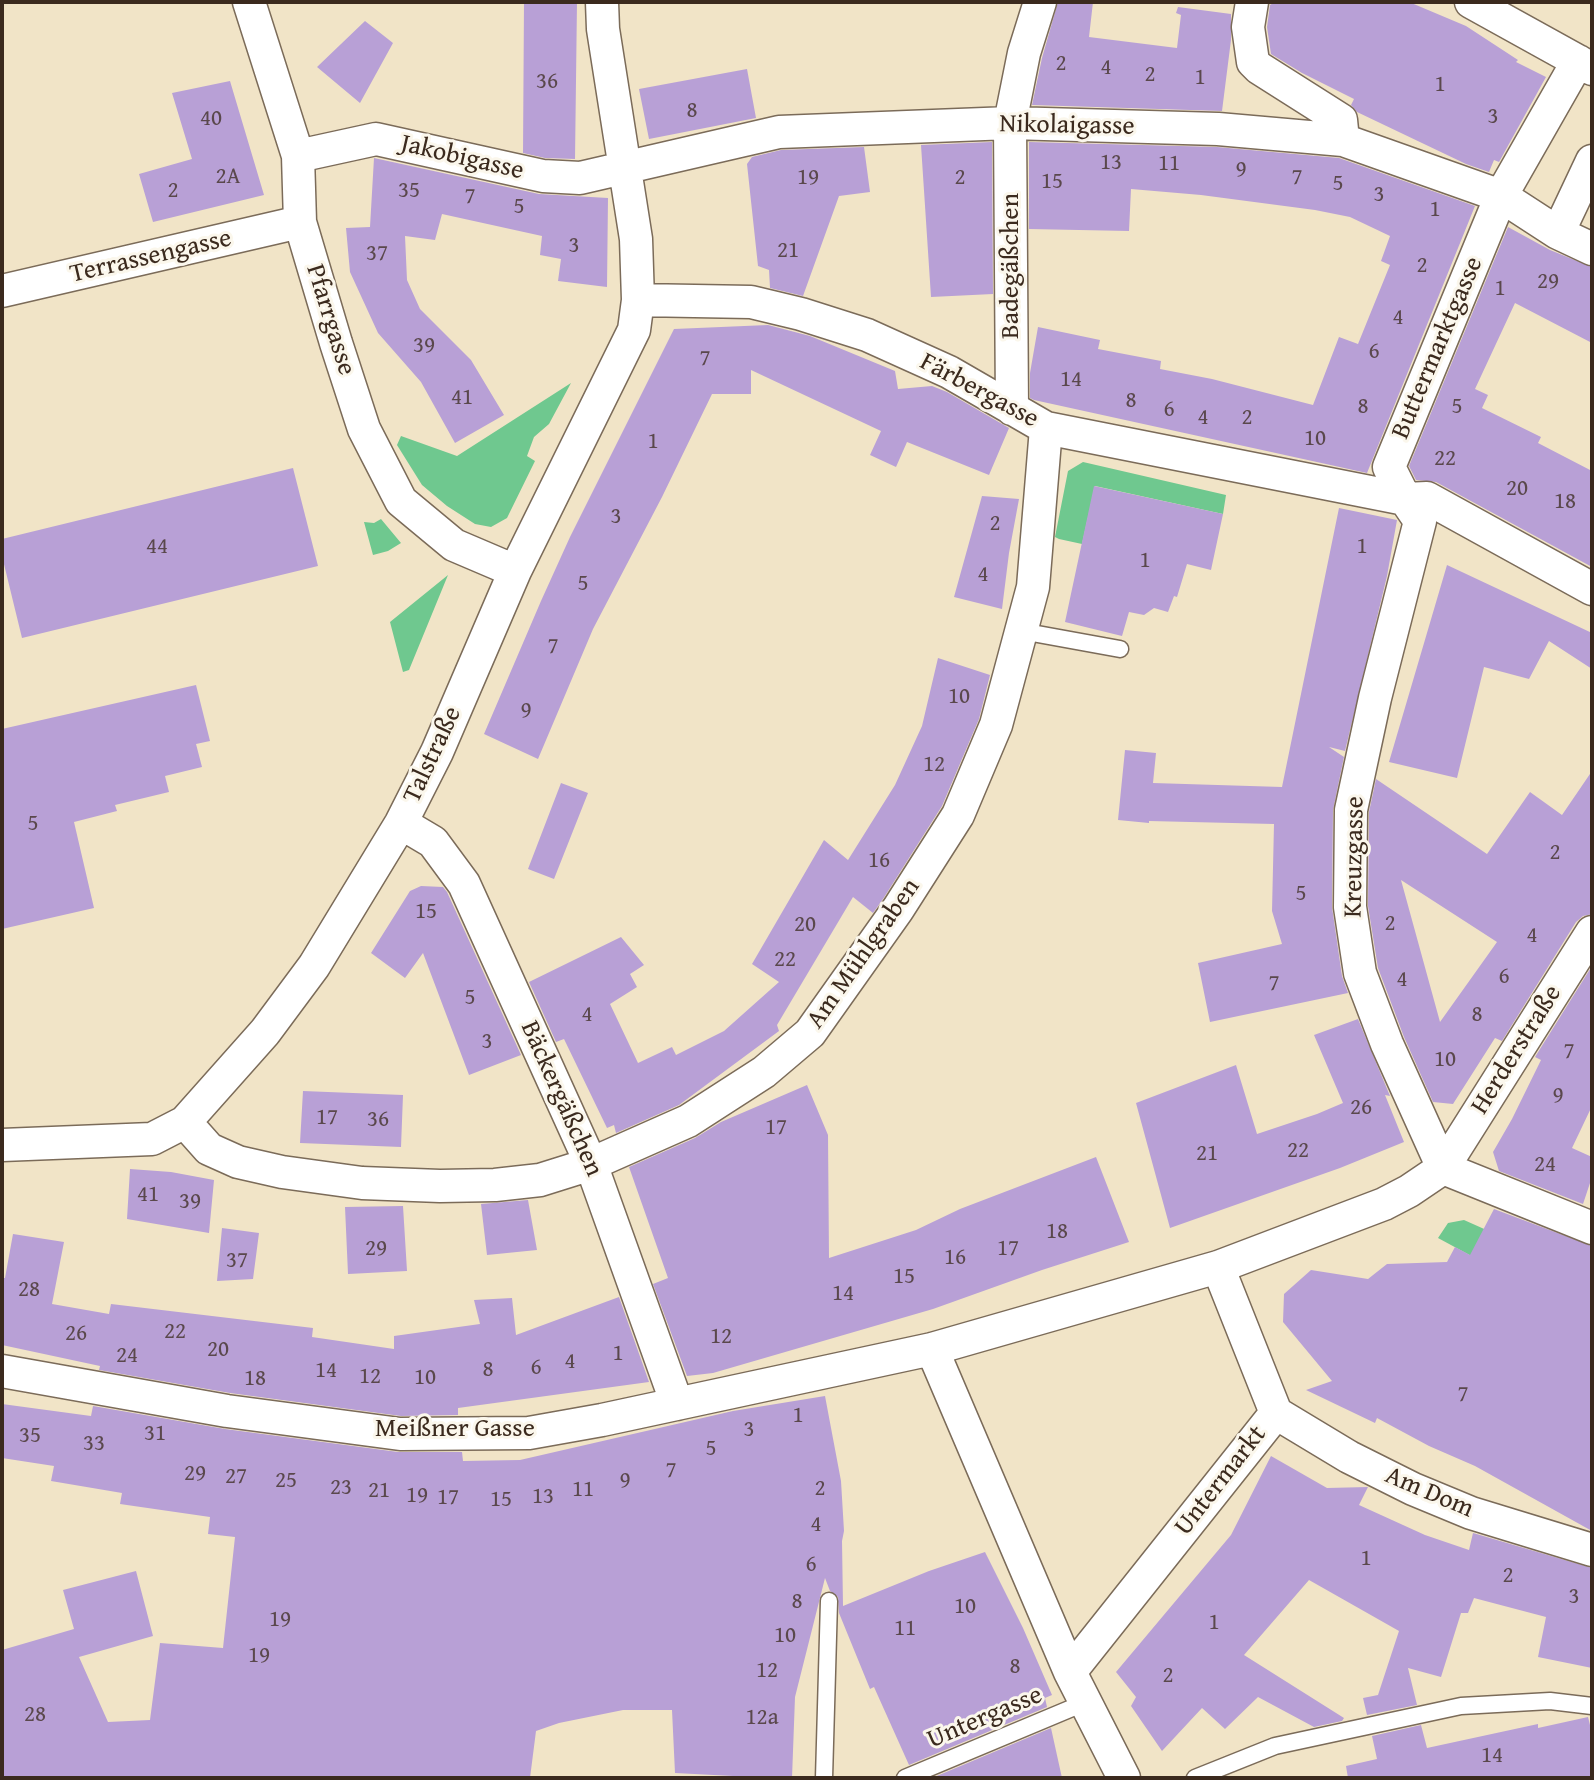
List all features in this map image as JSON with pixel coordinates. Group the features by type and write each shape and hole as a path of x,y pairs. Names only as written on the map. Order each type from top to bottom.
{"street":[{"name":"Pfarrgasse","path":"249,2 298,156 300,222 364,429 401,502 454,545 515,571"},
{"name":"Talstraße","path":"2,1145 152,1139 185,1122 265,1032 314,966 401,823 437,752 515,571 634,330 638,300 636,239 603,29 602,2"},
{"name":"Badegäßchen","path":"1012,409 1010,123 1024,53 1040,2"},
{"path":"1252,2 1248,27 1253,62 1341,120 1343,140"},
{"path":"1471,2 1585,65"},
{"name":"Buttermarktgasse","path":"1405,499 1389,467 1501,196 1585,65"},
{"name":"Nikolaigasse","path":"626,168 779,132 1010,123 1218,129 1343,140 1501,196 1558,233 1592,249"},
{"name":"Jakobigasse","path":"298,156 376,139 543,176 580,178 626,168"},
{"path":"1558,233 1592,161"},
{"name":"Terrassengasse","path":"2,291 300,222"},
{"name":"Färbergasse","path":"638,300 751,303 801,314 867,335 949,372 1046,428 1405,499 1427,498 1592,589"},
{"name":"Am Mühlgraben","path":"185,1122 209,1149 238,1162 282,1172 362,1183 495,1185 540,1180 591,1164 688,1121 764,1072 810,1033 898,909 958,815 996,725 1033,587 1046,428"},
{"name":"Kreuzgasse","path":"1405,499 1420,521 1375,698 1351,810 1350,907 1360,973 1387,1044 1443,1168"},
{"name":"Bäckergäßchen","path":"401,823 433,842 464,884 591,1164 677,1404"},
{"name":"Herderstraße","path":"1443,1168 1592,932"},
{"path":"1124,1778 1070,1672 932,1349 1218,1267 1384,1204 1443,1168 1592,1228"},
{"name":"Untermarkt","path":"1070,1672 1276,1413 1218,1267"},
{"name":"Meißner Gasse","path":"2,1371 227,1411 400,1434 529,1433 823,1374 932,1349"},
{"name":"Am Dom","path":"1276,1413 1349,1458 1413,1489 1471,1513 1592,1550"}],"lane":[{"path":"1021,631 1120,649"},
{"path":"824,1778 829,1601"},
{"path":"1195,1778 1275,1746 1461,1706 1550,1701 1592,1706"},
{"name":"Untergasse","path":"905,1778 1084,1703"}],"green space":[{"path":"571,383 549,424 534,437 527,456 535,461 507,518 491,527 475,524 422,485 397,445 401,436 457,456"},
{"path":"1083,462 1226,495 1223,514 1095,486 1082,544 1059,539 1055,537 1068,471"},
{"path":"381,519 401,543 388,551 373,555 364,522 374,523"},
{"path":"448,575 409,670 403,672 390,622"},
{"path":"1464,1220 1592,1277 1592,1331 1528,1301 1475,1258 1438,1238 1448,1223"}],"building":[{"path":"524,2 577,2 575,159 545,158 523,153"},
{"path":"1058,2 1093,2 1089,37 1177,48 1181,15 1176,13 1178,7 1231,14 1231,40 1222,111 1032,105"},
{"path":"1275,2 1409,2 1466,26 1518,60 1516,62 1546,77 1499,162 1494,160 1489,172 1466,164 1357,112 1351,105 1354,99 1271,54 1267,27 1270,5"},
{"path":"365,21 393,43 360,103 317,67"},
{"path":"747,69 756,118 649,139 639,89"},
{"path":"230,81 264,195 153,222 139,174 192,159 172,93"},
{"path":"992,142 993,294 931,297 921,145"},
{"path":"1029,142 1217,147 1339,158 1475,206 1367,473 1034,400 1030,398 1030,373 1038,327 1100,340 1098,349 1161,361 1160,369 1212,379 1313,405 1339,337 1358,344 1390,265 1381,261 1390,236 1350,217 1315,210 1131,189 1129,231 1029,229"},
{"path":"864,147 870,192 839,196 803,296 770,288 769,270 758,266 747,164 752,157 781,150"},
{"path":"374,158 539,194 608,198 607,287 558,281 561,259 540,255 542,236 442,214 435,240 405,236 407,280 420,309 471,360 504,415 455,443 421,382 378,333 350,272 346,228 370,227"},
{"path":"1508,227 1550,250 1592,267 1592,343 1515,303 1475,389 1488,395 1482,408 1541,437 1538,443 1592,471 1592,567 1436,482 1416,480 1409,466"},
{"path":"768,325 810,336 895,371 898,389 932,386 947,392 1009,428 989,475 907,442 896,467 870,455 881,431 751,370 751,394 712,394 593,629 538,759 484,734 570,537 674,329"},
{"path":"293,468 318,566 22,638 2,556 2,539"},
{"path":"1094,486 1223,514 1211,570 1187,564 1177,597 1174,596 1168,612 1154,608 1144,615 1129,612 1122,636 1065,622"},
{"path":"982,496 1019,499 1002,609 954,597"},
{"path":"1339,508 1397,520 1387,576 1345,751 1329,747 1344,757 1333,810 1332,907 1342,976 1348,993 1210,1022 1198,963 1282,944 1272,911 1274,824 1149,823 1118,820 1125,750 1156,753 1153,783 1282,787"},
{"path":"1447,565 1592,633 1592,669 1549,641 1529,679 1484,667 1457,778 1389,762"},
{"path":"938,658 990,675 979,719 942,806 883,899 873,913 853,897 777,1025 779,1031 679,1105 616,1133 614,1125 607,1128 564,1039 556,1042 529,982 621,937 644,965 630,974 637,987 610,1004 638,1063 672,1047 676,1055 724,1031 779,982 752,964 824,840 848,860 895,785 922,726"},
{"path":"196,685 210,741 196,744 202,767 165,776 169,792 115,805 117,811 74,822 94,908 2,929 2,729"},
{"path":"1592,771 1592,914 1583,916 1576,922 1502,1041 1495,1038 1453,1104 1433,1102 1404,1037 1378,968 1368,906 1369,812 1376,779 1487,854 1530,792 1562,815","holes":["1401,880 1497,942 1440,1022"]},
{"path":"561,783 588,793 554,879 528,869"},
{"path":"421,886 443,887 447,892 521,1055 469,1075 423,953 405,978 371,953 410,891"},
{"path":"1592,966 1592,1106 1572,1148 1592,1157 1592,1177 1583,1204 1499,1171 1493,1152 1541,1060 1535,1057"},
{"path":"1358,1019 1390,1096 1385,1095 1404,1142 1340,1168 1170,1228 1136,1103 1236,1065 1257,1134 1317,1114 1343,1103 1314,1035"},
{"path":"807,1085 828,1135 829,1258 916,1230 960,1209 1096,1157 1129,1242 933,1309 713,1373 687,1376 653,1284 668,1278 629,1167 695,1138 721,1122"},
{"path":"303,1091 403,1095 401,1147 300,1143"},
{"path":"130,1169 171,1172 214,1180 209,1233 127,1219"},
{"path":"528,1200 537,1250 487,1255 481,1204"},
{"path":"403,1206 407,1271 348,1274 345,1207"},
{"path":"1494,1209 1592,1246 1592,1531 1475,1466 1429,1446 1377,1418 1375,1423 1306,1390 1332,1381 1283,1322 1284,1294 1311,1270 1368,1279 1387,1264 1447,1262 1455,1247 1470,1255"},
{"path":"222,1228 259,1233 253,1279 217,1281"},
{"path":"13,1234 64,1242 52,1304 109,1314 111,1304 313,1328 312,1337 394,1349 394,1336 480,1324 474,1300 512,1298 516,1335 619,1297 649,1382 458,1408 458,1415 401,1416 230,1393 99,1370 100,1366 2,1345 2,1278 5,1278"},
{"path":"825,1396 841,1481 844,1531 843,1606 929,1571 985,1552 1023,1628 1052,1695 1045,1698 1047,1707 909,1765 874,1687 870,1689 839,1613 838,1597 830,1591 825,1578 795,1697 792,1778 733,1778 675,1773 672,1710 623,1710 559,1723 536,1731 530,1778 2,1778 2,1650 74,1629 63,1590 136,1571 153,1636 79,1657 108,1722 150,1720 160,1643 223,1648 235,1537 208,1534 210,1517 120,1504 122,1493 51,1481 54,1466 2,1458 2,1404 91,1416 93,1406 225,1429 398,1452 462,1452 463,1461 520,1460 733,1411"},
{"path":"1271,1456 1327,1488 1368,1487 1359,1505 1425,1535 1469,1550 1473,1533 1592,1568 1592,1668 1538,1657 1546,1617 1474,1598 1468,1613 1461,1613 1441,1677 1408,1668 1417,1705 1367,1715 1363,1698 1378,1695 1399,1631 1309,1580 1244,1655 1344,1718 1342,1721 1314,1727 1258,1697 1225,1729 1202,1708 1162,1751 1131,1706 1136,1697 1116,1672 1231,1535"},
{"path":"1588,1717 1592,1733 1592,1778 1348,1778 1346,1766 1377,1759 1372,1736 1421,1725 1427,1748 1538,1724 1538,1728"},
{"path":"1051,1728 1062,1778 932,1778"}]}
